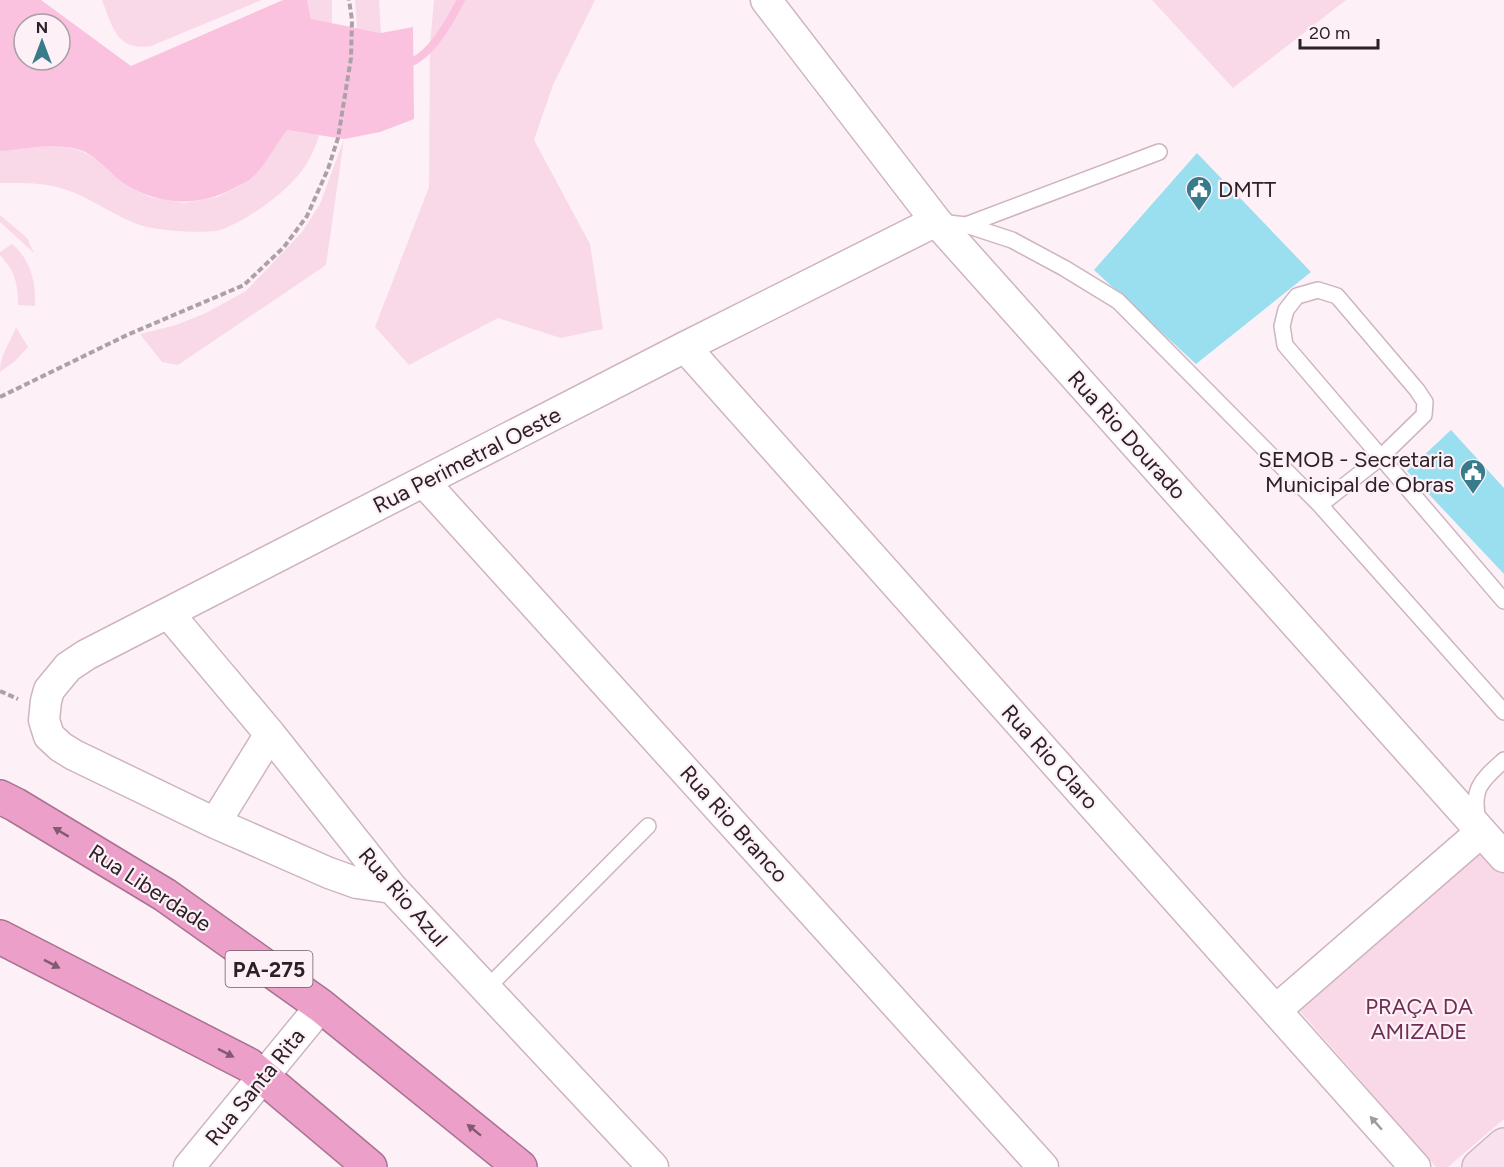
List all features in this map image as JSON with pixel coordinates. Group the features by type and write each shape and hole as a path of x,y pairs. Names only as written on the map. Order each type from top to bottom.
{"highway":[{"name":"Rua Liberdade","path":"0,797 165,895 321,1006 520,1167"},
{"path":"0,937 249,1065 370,1167"}],"main road":[{"path":"1479,1167 1504,1145"}],"street":[{"name":"Rua Rio Dourado","path":"766,0 936,221 1504,857"},
{"name":"Rua Perimetral Oeste","path":"215,823 74,755 50,736 44,720 46,701 50,690 68,667 86,655 936,221"},
{"name":"Rua Rio Claro","path":"685,348 1415,1167"},
{"name":"Rua Rio Branco","path":"424,482 1043,1167"},
{"name":"Rua Rio Azul","path":"169,614 270,734 392,888 653,1167"},
{"path":"270,734 215,823 357,883 392,888"},
{"path":"1276,1010 1481,832"},
{"name":"Rua Santa Rita","path":"189,1167 321,1006"}],"lane":[{"path":"966,225 1159,152"},
{"path":"936,221 966,225 1011,240 1064,268 1118,301 1320,505 1504,712"},
{"path":"1320,505 1380,457 1424,414 1425,402 1418,390 1337,296 1318,290 1297,296 1286,310 1282,326 1286,345 1380,457 1504,601"},
{"path":"1481,832 1474,799 1485,777 1504,760"},
{"path":"486,988 648,826"}],"path":[{"path":"0,397 127,335 244,285 284,247 307,216 328,169 338,138 351,58 350,0"}],"green space":[{"path":"102,0 262,0 151,46 140,47 130,45 118,35"},
{"path":"307,0 332,0 332,24 311,19"},
{"path":"355,0 379,0 381,33 357,28"},
{"path":"434,0 595,0 553,85 534,140 590,244 603,329 561,338 498,318 409,365 375,327 429,187 430,45"},
{"path":"1152,0 1346,0 1233,88"},
{"path":"286,130 319,135 307,164 295,179 260,209 237,223 216,231 163,230 147,227 64,189 40,184 0,183 0,151 53,144 79,150 100,161 126,185 150,197 184,203 218,197 252,179"},
{"path":"344,139 326,265 178,365 162,362 140,334 176,325 206,313 246,291 302,232 320,204"},
{"path":"0,215 27,238 34,253 0,222"},
{"path":"12,244 24,257 31,272 35,306 18,305 15,278 0,255 0,252"},
{"path":"16,327 28,347 0,372 3,355"},
{"name":"PRAÇA DA AMIZADE","path":"1488,845 1504,863 1504,1119 1448,1167 1436,1167 1299,1010"}],"shaded area":[{"path":"0,0 41,0 57,12 12,12 12,72 72,72 72,23 131,66 283,0 307,0 311,19 381,33 413,27 414,119 380,132 344,139 287,130 252,178 222,194 196,201 155,197 128,186 98,160 84,152 67,147 48,146 0,151"}],"building":[{"name":"DMTT","path":"1197,153 1311,272 1196,364 1094,270"},
{"path":"1451,430 1504,488 1504,574 1407,471"}],"waterway":[{"path":"406,64 431,47 461,0"}],"place":[{"name":"DMTT","path":"1199,212"},
{"name":"SEMOB - Secretaria Municipal de Obras","path":"1473,495"}]}
